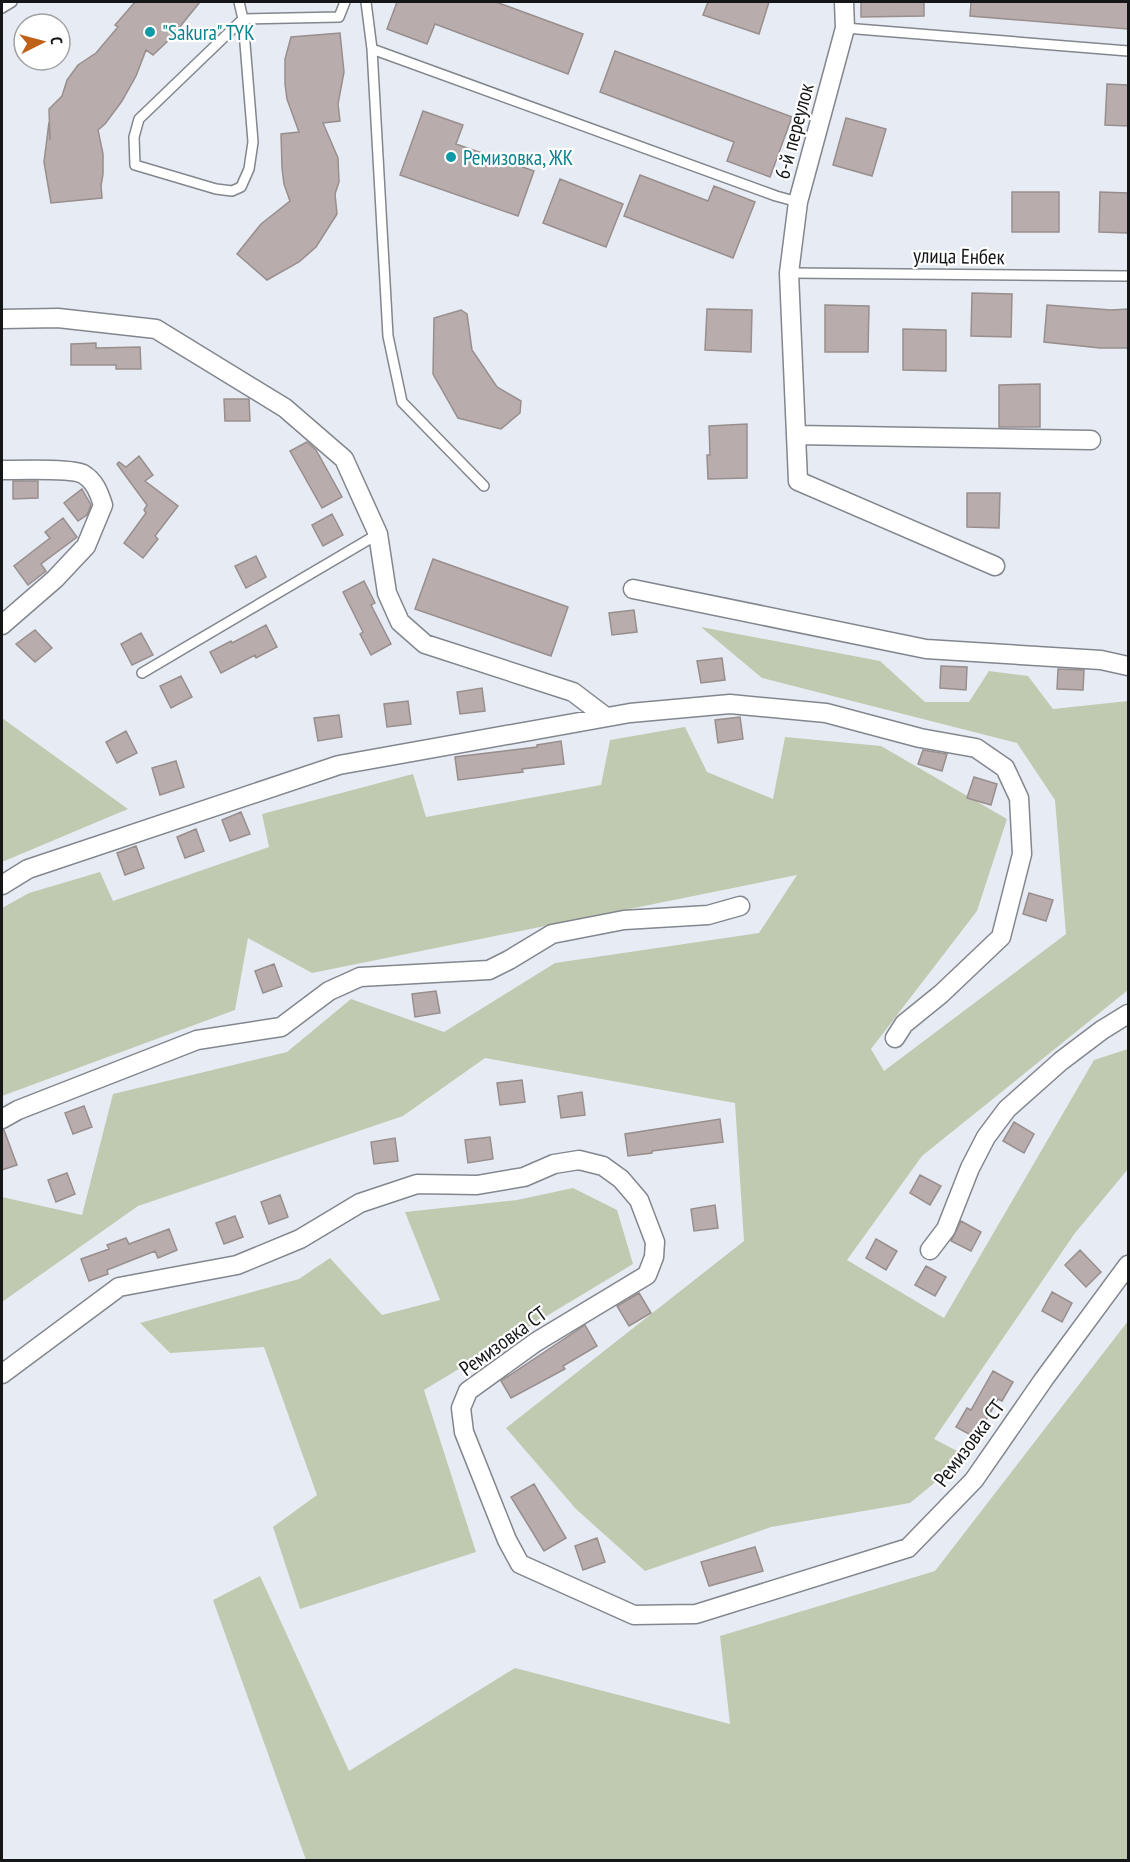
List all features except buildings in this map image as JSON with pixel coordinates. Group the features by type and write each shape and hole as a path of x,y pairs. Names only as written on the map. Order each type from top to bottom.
{"street":[{"name":"6-й переулок","path":"844,2 845,28 798,202 789,273 798,481 995,566"},
{"path":"2,319 58,318 156,329 285,408 344,459 378,534 387,593 400,622 425,644 573,692 606,717"},
{"path":"796,435 1091,440"},
{"path":"2,470 82,473 97,488 103,505 86,546 55,579 2,625"},
{"path":"633,589 926,649 1101,660 1128,666"},
{"path":"2,885 28,869 339,765 630,713 729,704 826,713 920,738 976,748 1005,768 1019,798 1022,854 1001,937 904,1024 895,1038"},
{"path":"2,1119 18,1110 197,1040 281,1027 329,991 360,977 489,970 552,934 624,920 708,915 740,906"},
{"path":"930,1250 946,1229 970,1168 986,1137 1007,1109 1061,1061 1102,1030 1128,1014"},
{"name":"Ремизовка СТ","path":"2,1374 119,1287 237,1265 300,1239 360,1203 417,1184 477,1185 524,1177 554,1164 579,1160 603,1166 621,1179 639,1200 655,1242 654,1257 647,1275 536,1342 468,1391 461,1408 464,1432 507,1540 520,1564 634,1615 696,1614 909,1548 974,1480 1044,1379 1128,1265"}],"lane":[{"path":"2,8 12,2"},
{"path":"239,2 243,19 253,142 249,169 241,187 232,191 216,189 135,165 134,136 139,119 243,19 339,17 345,2"},
{"path":"366,2 372,49 388,336 402,402 484,486"},
{"path":"845,28 1128,51"},
{"path":"372,49 798,202"},
{"name":"улица Енбек","path":"789,273 1128,276"},
{"path":"142,673 378,534"}],"green space":[{"path":"701,627 880,661 925,702 969,702 989,671 1028,676 1053,709 1128,701 1128,990 922,1156 847,1260 944,1318 1094,1060 1128,1049 1128,1169 1075,1233 934,1439 967,1456 910,1503 771,1527 645,1571 576,1509 506,1428 744,1241 735,1103 485,1058 403,1116 138,1206 2,1302 2,1197 82,1215 113,1094 287,1052 351,999 444,1032 555,963 759,933 797,875 312,973 248,938 235,1010 2,1096 2,908 29,893 100,872 113,901 269,847 262,814 413,774 426,817 601,785 610,740 685,727 707,772 773,799 785,737 881,746 1007,819 977,911 871,1049 884,1071 1066,934 1055,800 1017,743 762,678"},
{"path":"2,718 128,809 2,862"},
{"path":"573,1188 617,1210 633,1264 424,1390 476,1552 300,1609 273,1527 317,1495 264,1347 170,1353 140,1323 299,1279 330,1258 382,1315 440,1300 405,1212 517,1200"},
{"path":"1128,1321 1128,1860 306,1860 213,1600 260,1576 349,1771 515,1668 730,1724 720,1636 935,1571"}],"place":[{"name":"\"Sakura\" ТҮК","path":"150,32"},
{"name":"Ремизовка, ЖК","path":"451,157"}]}
